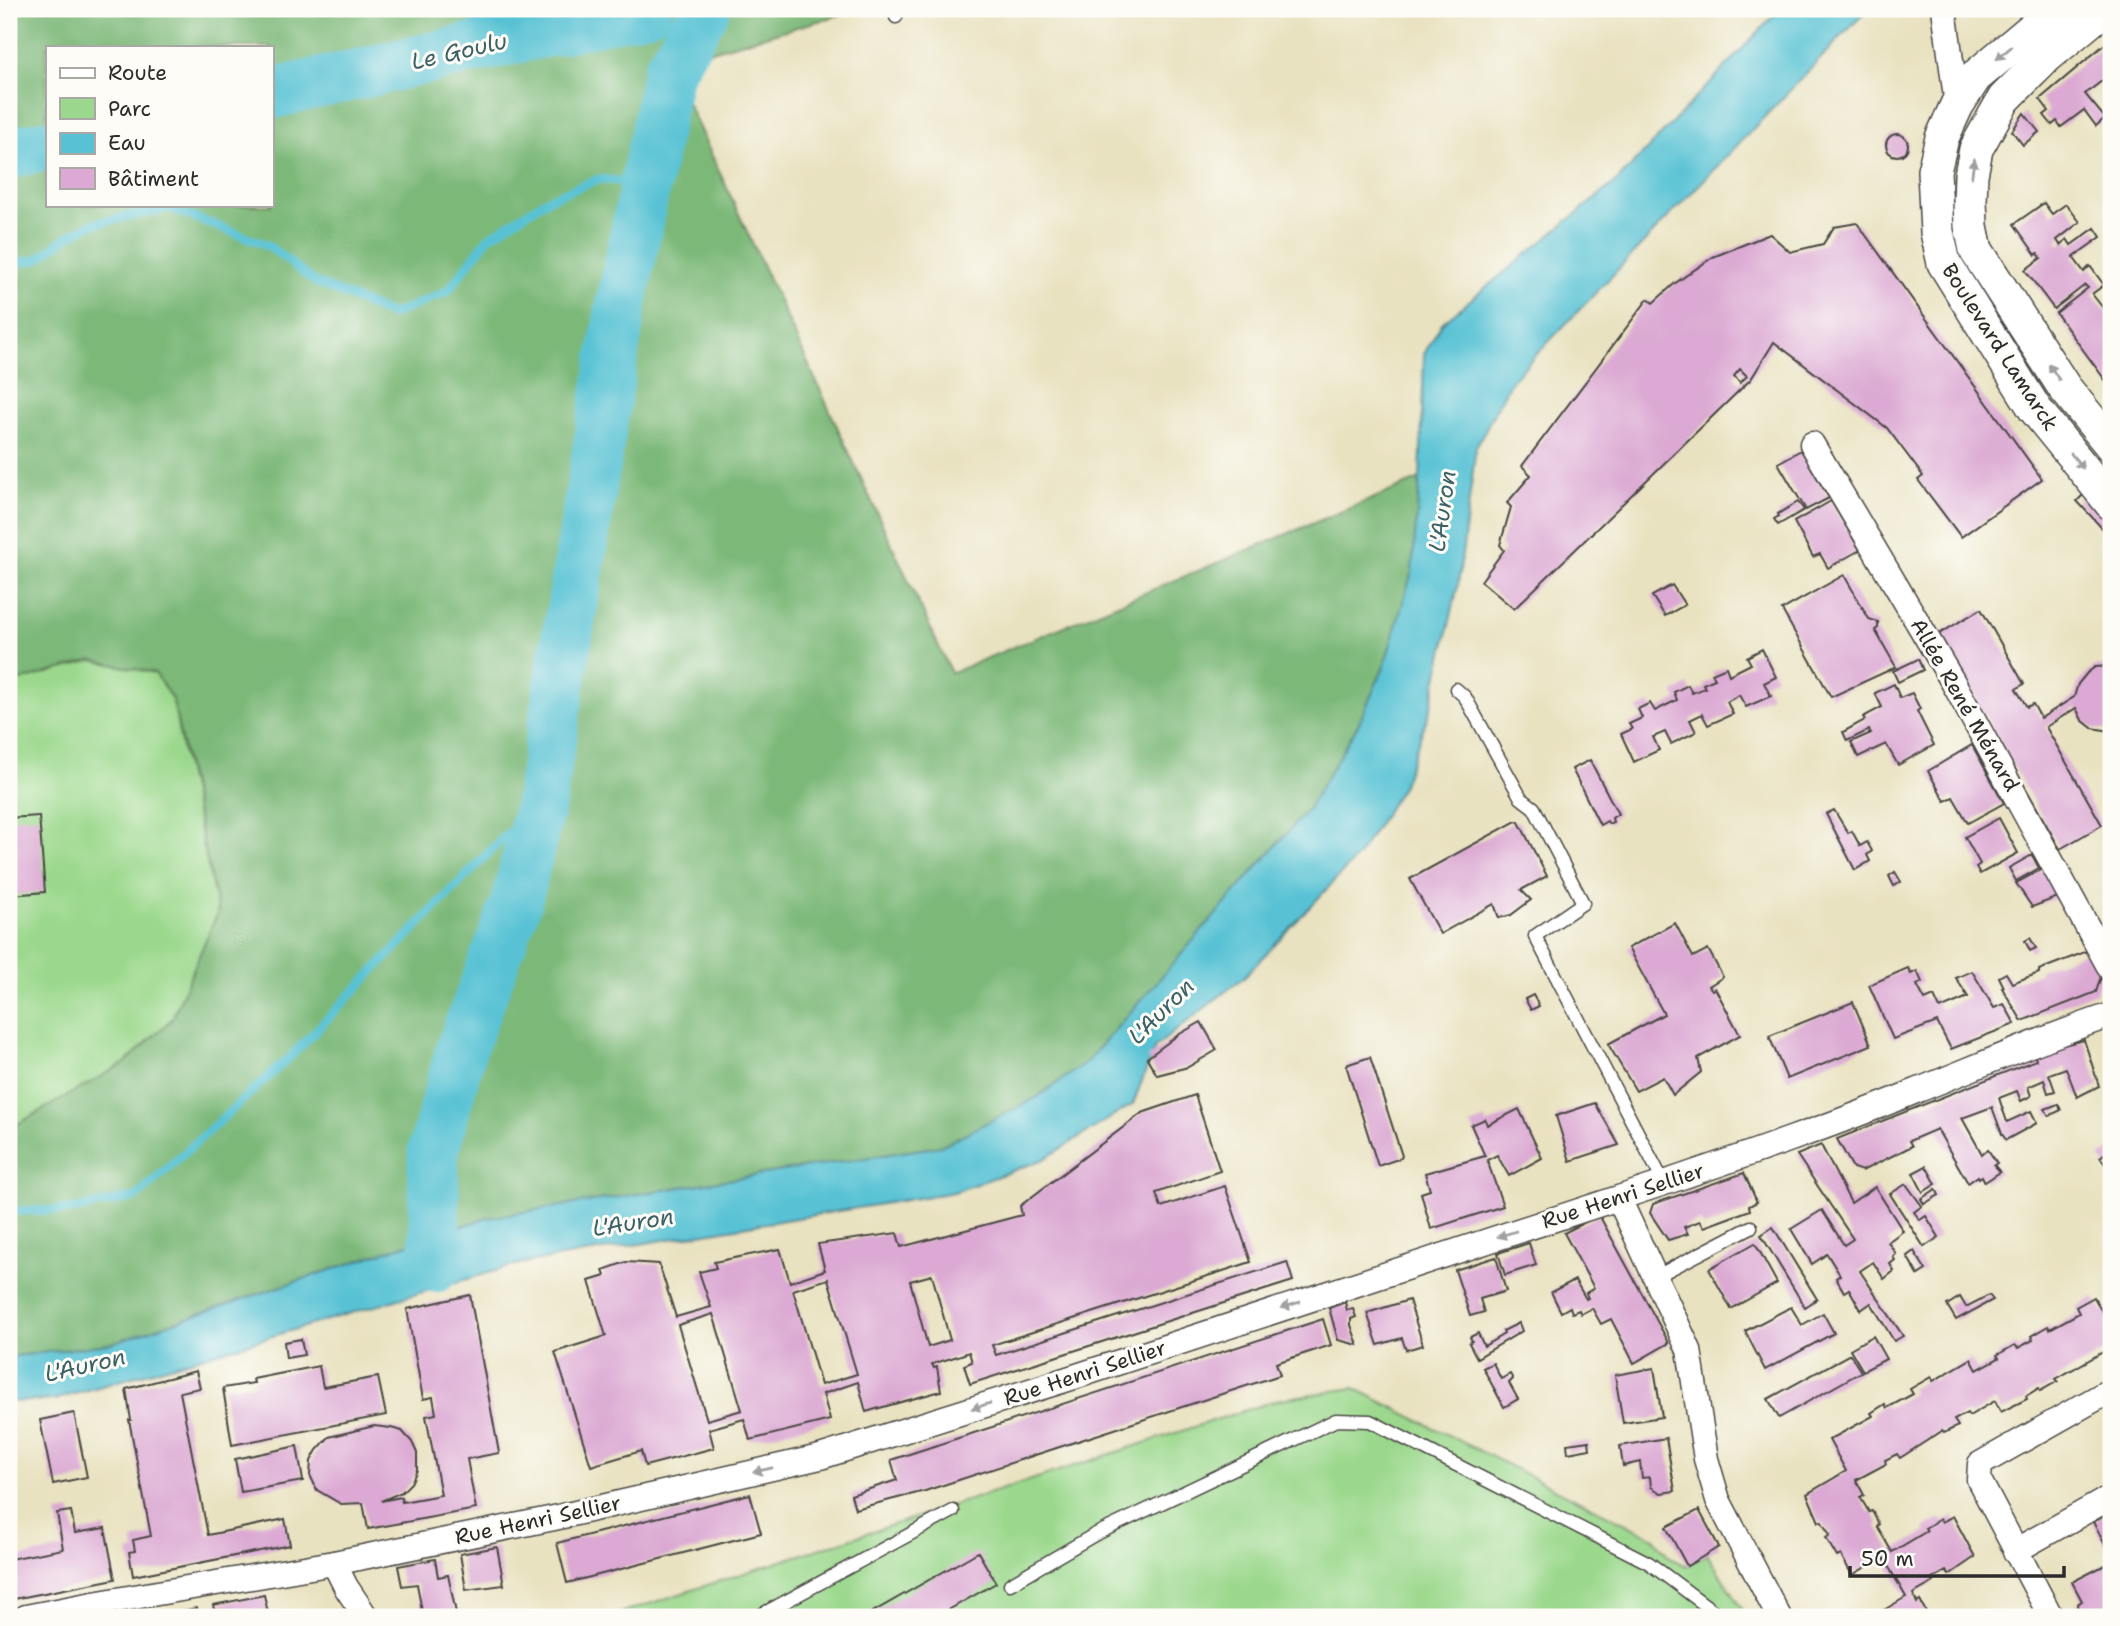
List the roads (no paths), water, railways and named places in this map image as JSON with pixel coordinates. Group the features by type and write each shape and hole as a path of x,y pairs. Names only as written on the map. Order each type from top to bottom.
{"main road":[{"name":"Boulevard Lamarck","path":"2104,9 2046,57 2004,99 1976,149 1970,201 1976,250 2064,387 2106,428"},
{"name":"Boulevard Lamarck","path":"2043,11 1975,77 1957,105 1942,138 1934,171 1937,233 1944,263 2035,409 2111,503"}],"street":[{"path":"1944,9 1957,105"},
{"name":"Allée René Ménard","path":"1811,444 1953,681 2111,970"},
{"name":"Rue Henri Sellier","path":"26,1617 334,1563 554,1518 820,1457 1619,1199 1772,1146 1915,1091 2049,1035 2111,1015"},
{"path":"1619,1199 1689,1350 1706,1459 1718,1500 1779,1617"},
{"path":"2051,1617 1979,1479 1980,1464 2111,1390"},
{"path":"2015,1551 2111,1497"},
{"path":"334,1563 366,1617"}],"lane":[{"path":"1455,689 1465,697 1521,798 1534,808 1583,903 1535,936 1664,1183"},
{"path":"1655,1277 1751,1227"},
{"path":"1010,1584 1094,1535 1336,1420 1370,1421 1649,1563 1721,1617"},
{"path":"757,1617 953,1511"}],"water":[{"name":"L'Auron","path":"1780,9 1868,9 1511,381 1476,447 1458,585 1430,710 1402,787 1358,856 1244,977 1155,1047 1133,1104 1042,1160 954,1192 519,1264 54,1400 9,1402 9,1357 109,1344 486,1218 941,1146 1036,1098 1087,1062 1308,809 1359,723 1384,667 1412,572 1420,479 1424,354 1442,323 1618,180"}],"waterway":[{"name":"Le Goulu","path":"273,94 646,9"},
{"path":"435,1267 433,1152 461,1049 516,903 540,805 622,300 668,72 705,9"},
{"name":"Le Goulu","path":"9,153 46,145"},
{"path":"9,265 38,259 67,237 92,224 169,208 267,245 315,282 392,315 448,291 488,238 548,199 599,179 645,184"},
{"path":"9,1211 72,1210 136,1197 292,1055 504,837 540,805"}]}
